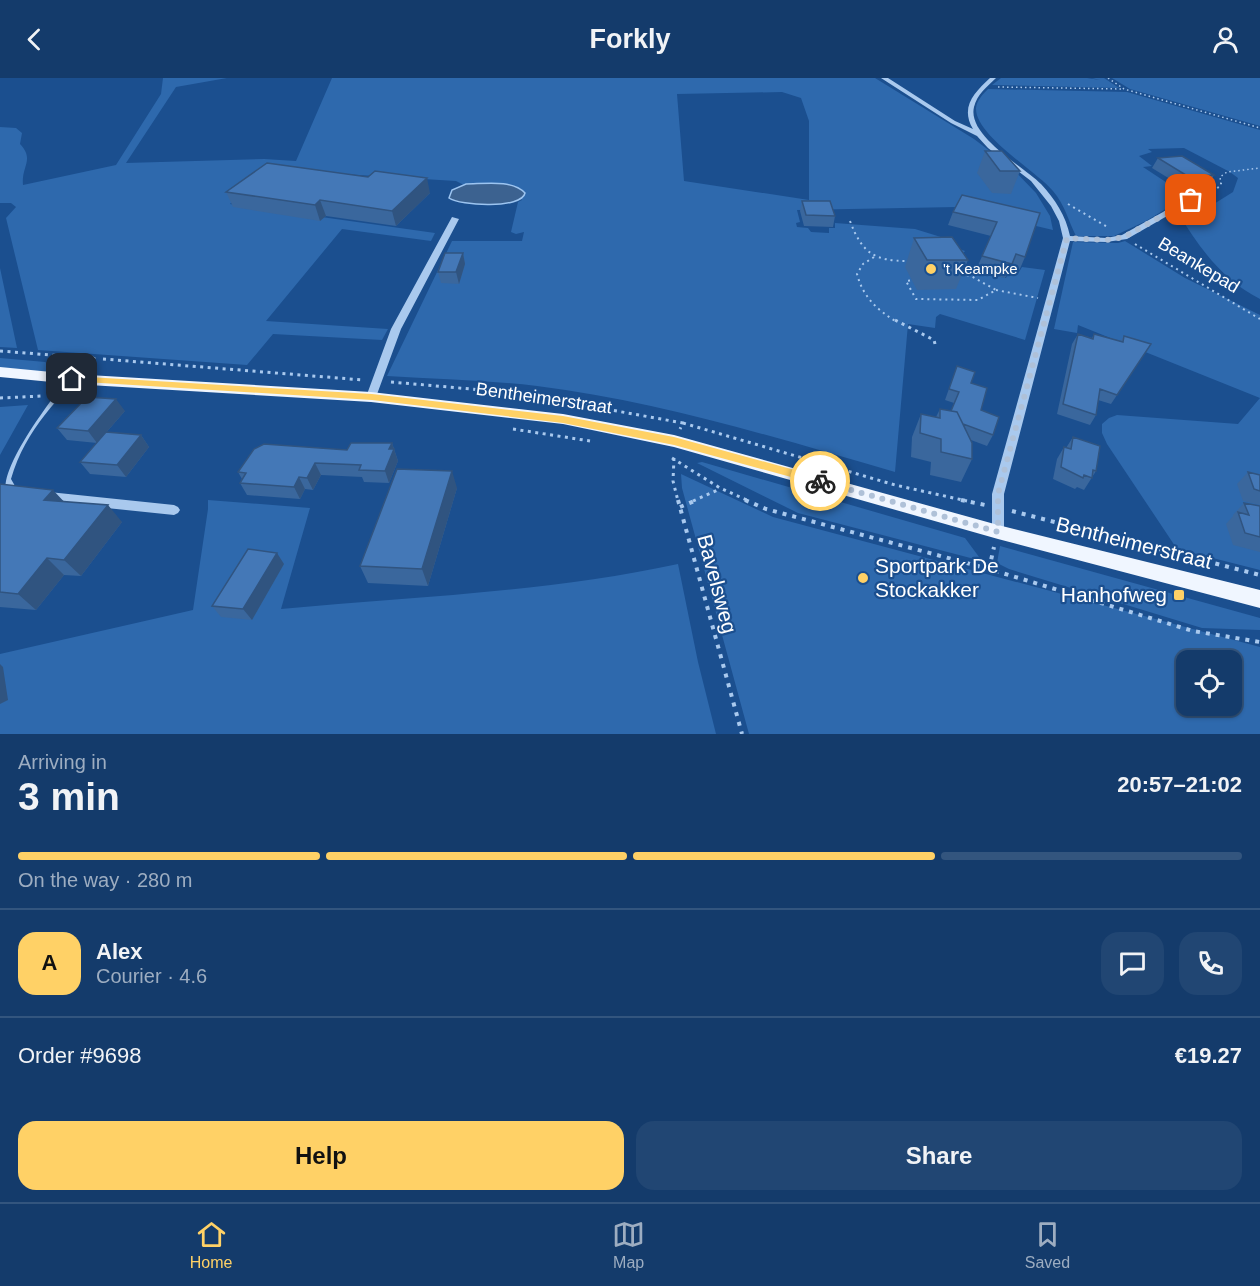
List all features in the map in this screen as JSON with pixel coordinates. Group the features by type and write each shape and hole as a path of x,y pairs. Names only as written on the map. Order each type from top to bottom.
{"main road":[{"name":"Bentheimerstraat","path":"0,372 72,379 372,397 563,419 671,452 1260,599"},
{"name":"Bentheimerstraat","path":"0,382 72,379"}],"street":[{"path":"884,78 953,122 978,134 1045,192 1060,215 1067,238 998,494 998,532"},
{"path":"978,134 970,121 969,111 974,96 993,78"},
{"name":"Beankepad","path":"1067,238 1106,240 1124,237 1191,200"},
{"path":"372,397 396,329 455,219"},
{"path":"91,358 40,411 10,459 5,479 11,489 33,496 174,510"}],"path":[{"path":"1108,78 1124,89"},
{"path":"982,87 1124,89 1260,128"},
{"path":"1191,200 1217,190 1221,186 1220,177 1227,172 1260,168"},
{"name":"Beankepad","path":"1045,192 1260,319"},
{"path":"850,221 855,236 864,250 874,258"},
{"path":"910,261 874,258 863,264 857,274 866,298 883,312 934,340 935,344"},
{"path":"953,272 971,276 996,290 1050,301"},
{"path":"918,279 906,281 916,299 978,300 996,290"},
{"path":"0,351 28,354"},
{"name":"Bentheimerstraat","path":"683,423 895,485 998,508 1260,575"},
{"name":"Bentheimerstraat","path":"507,428 597,441"},
{"path":"671,452 720,488 766,509 989,569 1192,631 1260,642"},
{"name":"Bavelsweg","path":"671,452 673,481 742,734"},
{"path":"680,507 720,488"},
{"path":"989,569 998,532"}],"shaded area":[{"path":"163,78 227,78 176,87 126,163 264,159 296,161 332,78 875,78 974,139 1011,167 1036,193 1050,216 1053,230 957,207 797,210 800,222 796,223 797,227 808,228 811,232 829,233 829,228 835,228 835,223 915,229 957,242 954,242 956,248 965,251 960,257 967,270 1006,278 1010,269 1019,272 1022,267 1045,270 1025,340 940,314 936,317 935,328 908,324 895,472 717,422 627,401 518,384 387,376 452,241 522,241 524,232 516,234 511,232 518,202 522,200 521,189 499,184 464,185 456,181 342,174 240,193 230,204 435,233 431,241 342,229 266,321 388,329 382,340 273,334 247,365 38,350 6,218 16,207 11,203 0,203 0,127 16,128 22,133 20,144 27,154 23,185 116,165 161,94","holes":["782,92 801,98 809,121 809,200 684,181 677,94"]},
{"path":"1001,78 1100,80 1092,78 1104,78 1119,88 992,85"},
{"path":"1112,78 1260,78 1260,126 1130,89"},
{"path":"988,89 1127,92 1260,130 1260,299 1234,282 1213,262 1178,213 1194,203 1209,207 1233,192 1238,178 1184,148 1148,149 1152,152 1139,156 1152,166 1143,167 1187,196 1146,221 1114,236 1076,236 1053,191 985,130 978,118 976,108 980,97"},
{"path":"466,184 505,184 525,193 513,202 490,205 465,203 449,198 452,190"},
{"path":"1125,241 1185,278 1260,315 1260,398 1078,325 1077,333 1054,329 1073,242 1118,243"},
{"path":"0,268 17,348 0,347"},
{"path":"0,358 45,362 52,366 52,369 46,373 0,370"},
{"path":"1260,398 1260,570 1177,549 1107,444 1102,433 1102,424 1117,415 1238,424"},
{"path":"28,405 0,455 0,407"},
{"path":"702,462 965,538 982,561 798,513 697,463"},
{"name":"Sportpark De Stockakker","path":"681,474 773,517 1260,647 1260,734 749,734 682,488"},
{"path":"208,500 310,508 281,609 530,587 678,564 698,662 716,734 0,734 0,654 193,610"},
{"path":"1000,546 1260,618 1260,630 1202,628 1009,569 997,563"}],"building":[{"path":"985,151 1002,151 1020,171 1000,171"},
{"path":"1182,156 1214,175 1189,177 1158,158"},
{"path":"267,163 368,177 375,171 427,178 392,211 320,200 315,205 226,192"},
{"path":"962,195 1040,213 1025,257 1016,254 1012,264 982,256 997,222 953,212"},
{"path":"802,201 830,201 835,216 806,215"},
{"path":"952,237 968,260 927,260 914,238"},
{"path":"445,253 463,253 456,272 438,272"},
{"path":"1078,334 1093,339 1094,334 1123,342 1124,336 1151,344 1117,395 1100,389 1096,415 1063,404"},
{"path":"957,366 975,372 971,383 987,388 981,410 999,417 993,435 963,424 957,412 951,411 959,392 949,389"},
{"path":"87,397 116,399 88,431 57,428"},
{"path":"940,409 957,412 972,443 972,459 941,452 941,439 920,433 921,414 940,418"},
{"path":"106,432 141,435 117,465 80,462"},
{"path":"1073,437 1100,446 1096,471 1093,470 1092,478 1084,475 1083,478 1061,467 1064,447 1071,449"},
{"path":"351,443 392,443 389,449 394,449 385,471 359,470 361,465 315,463 307,478 299,477 294,487 240,483 246,473 238,472 254,449 264,444 347,450"},
{"path":"397,469 452,471 422,569 360,566"},
{"path":"1248,472 1260,475 1260,491 1254,489"},
{"path":"0,484 53,490 44,500 108,505 64,560 47,558 18,594 0,592"},
{"path":"1244,503 1260,506 1260,537 1245,533 1238,512 1249,515"},
{"path":"248,549 277,553 243,609 212,606"}],"way so far":[{"path":"820,481 998,532 998,494 1067,238 1106,240 1124,237 1191,200"}],"place":[{"name":"'t Keampke","path":"931,269"},
{"name":"Sportpark De Stockakker","path":"863,578"},
{"name":"Hanhofweg","path":"1179,595"}],"route":[{"path":"72,379 372,397 563,419 674,441 820,481"}]}
